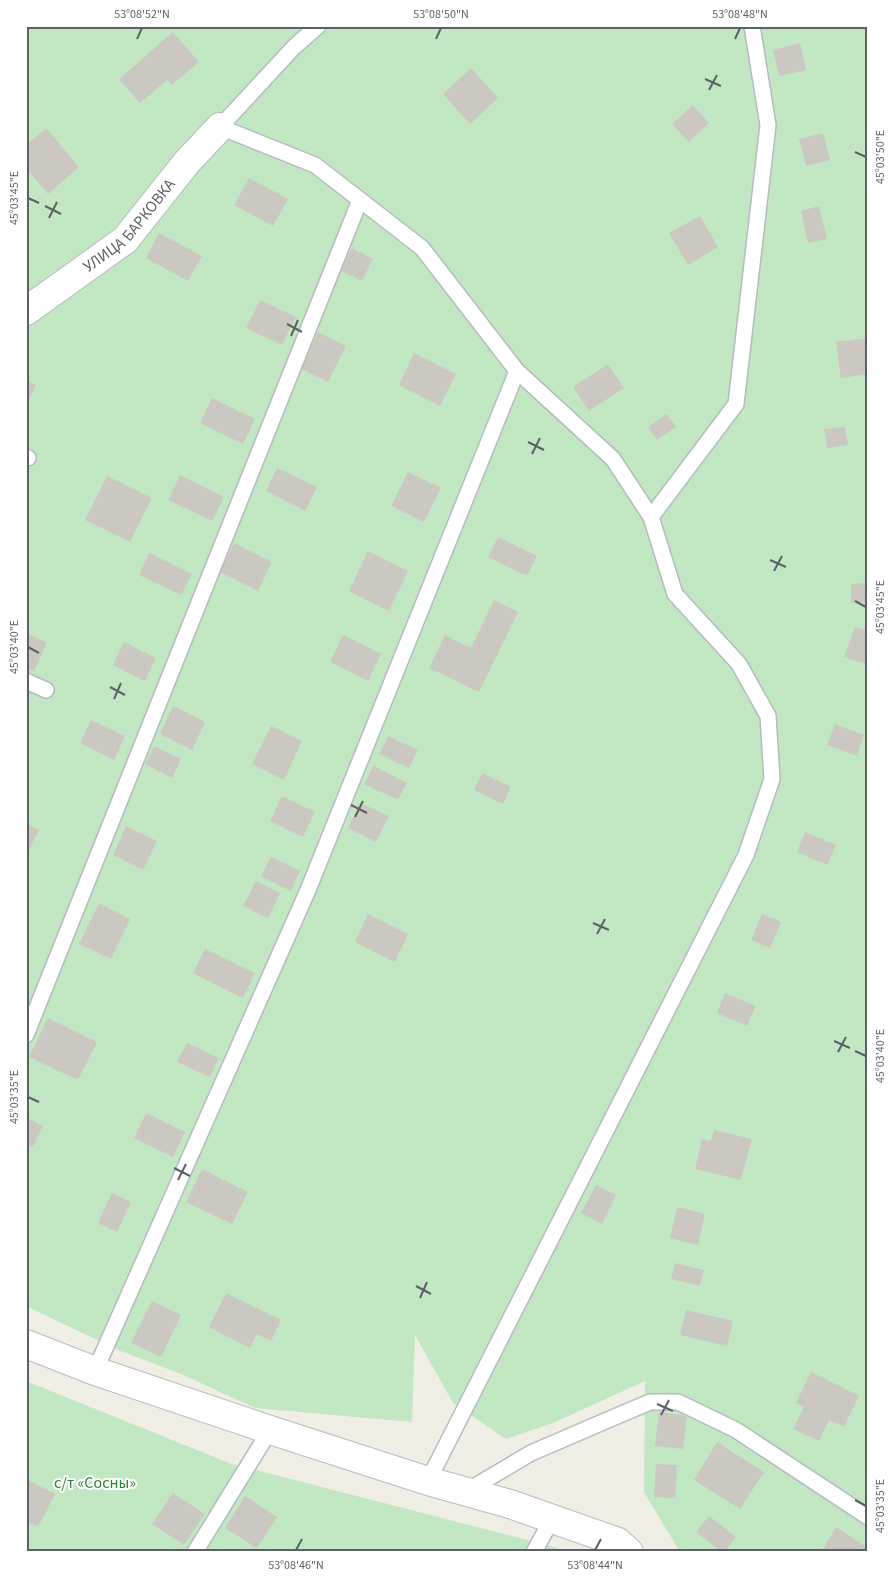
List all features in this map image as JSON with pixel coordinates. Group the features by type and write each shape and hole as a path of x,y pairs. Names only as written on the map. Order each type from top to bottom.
{"main road":[{"name":"УЛИЦА БАРКОВКА","path":"26,311 125,240 187,162 220,127"},
{"path":"26,1344 95,1371 270,1430 428,1481 510,1504 618,1542 629,1552"}],"lane":[{"path":"318,26 294,48 220,127 315,166 422,248 517,372 613,459 650,517 675,594 739,664 768,716 772,779 746,855 428,1481"},
{"path":"650,517 736,404 768,126 752,26"},
{"path":"26,1035 360,200"},
{"path":"95,1371 308,890 517,372"},
{"path":"26,681 46,690"},
{"path":"468,1491 531,1453 650,1402 678,1402 736,1430 868,1518"},
{"path":"195,1552 270,1430"},
{"path":"534,1552 552,1519"}],"green space":[{"path":"26,26 868,26 868,1552 680,1552 644,1492 645,1381 553,1423 506,1439 453,1403 415,1335 412,1422 255,1408 181,1374 118,1350 26,1306"},
{"name":"с/т «Сосны»","path":"26,1381 229,1463 558,1548 563,1552 26,1552"}],"building":[{"path":"173,32 199,62 172,85 167,80 140,103 119,79"},
{"path":"800,43 806,70 779,76 773,50"},
{"path":"471,68 498,98 470,124 443,94"},
{"path":"693,105 709,123 689,142 672,124"},
{"path":"46,128 79,167 48,194 26,168 26,145"},
{"path":"823,133 830,160 806,166 799,139"},
{"path":"249,178 288,199 273,226 234,205"},
{"path":"819,206 827,239 808,243 801,211"},
{"path":"700,216 718,247 688,265 669,233"},
{"path":"159,233 202,256 188,281 146,258"},
{"path":"352,248 373,259 362,281 341,271"},
{"path":"260,300 296,317 282,345 246,328"},
{"path":"318,332 346,346 328,382 301,369"},
{"path":"868,338 868,374 841,378 836,342"},
{"path":"414,353 456,374 440,406 399,385"},
{"path":"608,364 624,388 589,411 573,387"},
{"path":"26,380 36,385 26,406"},
{"path":"212,398 255,419 243,444 200,423"},
{"path":"667,414 676,427 657,440 648,427"},
{"path":"845,427 848,445 827,448 824,429"},
{"path":"277,468 317,487 305,511 266,491"},
{"path":"408,472 441,488 424,522 391,506"},
{"path":"180,475 224,497 212,521 168,500"},
{"path":"107,476 152,498 130,542 85,520"},
{"path":"498,537 537,556 527,576 488,557"},
{"path":"234,543 272,562 258,591 220,572"},
{"path":"368,551 408,571 389,611 349,591"},
{"path":"149,553 192,574 181,595 139,575"},
{"path":"868,583 868,602 851,603 851,584"},
{"path":"494,600 518,612 479,692 429,668 445,635 471,648"},
{"path":"855,627 868,631 868,665 844,657"},
{"path":"26,633 47,643 34,671 26,668"},
{"path":"343,635 381,654 368,681 330,662"},
{"path":"124,642 156,658 145,681 113,665"},
{"path":"173,706 205,722 192,750 160,734"},
{"path":"91,720 125,736 114,760 80,743"},
{"path":"835,724 864,735 857,756 827,745"},
{"path":"271,726 302,741 284,780 252,764"},
{"path":"388,736 418,750 409,768 379,754"},
{"path":"154,746 181,759 172,778 145,764"},
{"path":"373,766 407,783 398,800 364,784"},
{"path":"482,773 511,787 503,804 474,790"},
{"path":"282,796 315,812 303,837 270,821"},
{"path":"360,803 389,816 376,842 348,828"},
{"path":"26,824 39,830 26,856"},
{"path":"126,826 157,841 143,870 113,855"},
{"path":"805,832 836,845 827,865 797,852"},
{"path":"271,857 300,871 291,891 261,876"},
{"path":"256,881 280,893 268,918 243,906"},
{"path":"99,903 130,919 111,959 79,944"},
{"path":"368,914 408,934 395,962 355,942"},
{"path":"762,914 781,922 770,948 751,940"},
{"path":"205,949 255,973 243,998 193,973"},
{"path":"725,993 756,1006 747,1026 717,1013"},
{"path":"48,1018 97,1042 78,1080 29,1057"},
{"path":"187,1043 219,1058 210,1077 177,1062"},
{"path":"146,1113 185,1132 173,1157 134,1138"},
{"path":"26,1117 43,1126 33,1147 26,1144"},
{"path":"714,1130 752,1139 741,1180 695,1169 702,1139 711,1141"},
{"path":"202,1169 248,1192 232,1224 186,1202"},
{"path":"596,1185 616,1195 602,1224 581,1213"},
{"path":"112,1193 131,1202 117,1232 98,1223"},
{"path":"677,1207 705,1214 698,1245 670,1238"},
{"path":"675,1263 704,1270 700,1286 671,1279"},
{"path":"226,1293 281,1320 271,1341 257,1334 250,1348 209,1327"},
{"path":"152,1301 181,1315 161,1357 131,1343"},
{"path":"686,1310 733,1321 727,1346 680,1335"},
{"path":"811,1372 859,1396 844,1427 829,1420 819,1441 793,1429 804,1407 796,1403"},
{"path":"659,1412 687,1416 683,1449 655,1446"},
{"path":"717,1442 764,1472 740,1509 694,1480"},
{"path":"656,1464 677,1465 675,1498 654,1497"},
{"path":"26,1479 55,1494 38,1527 26,1521"},
{"path":"173,1493 205,1514 184,1545 152,1524"},
{"path":"245,1496 277,1517 257,1548 225,1528"},
{"path":"709,1516 736,1537 725,1552 722,1552 696,1532"},
{"path":"836,1527 868,1548 868,1552 827,1552 823,1549"}]}
